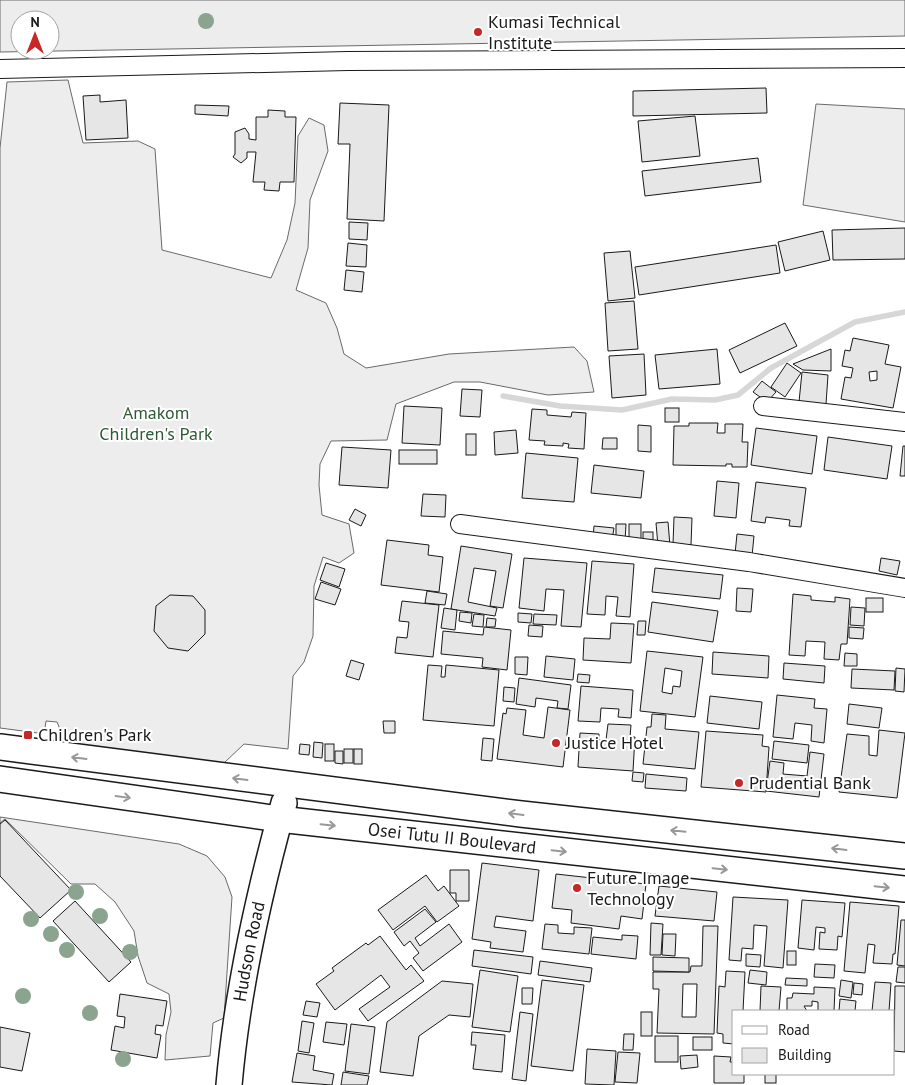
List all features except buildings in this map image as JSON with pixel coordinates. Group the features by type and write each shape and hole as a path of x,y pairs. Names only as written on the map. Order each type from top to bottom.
{"main road":[{"name":"Osei Tutu II Boulevard","path":"0,747 521,814 905,856"},
{"name":"Osei Tutu II Boulevard","path":"0,779 279,820 905,889"},
{"name":"Hudson Road","path":"229,1085 244,978 288,785"}],"street":[{"path":"0,69 338,62 905,58"},
{"path":"763,406 905,422"},
{"path":"460,524 749,562 905,588"}],"shaded area":[{"name":"Kumasi Technical Institute","path":"0,0 905,0 905,36 60,51 60,10 10,10 10,52 0,52"},
{"name":"Amakom Children's Park","path":"68,80 83,143 138,141 155,149 162,250 271,278 287,240 295,203 298,136 309,118 324,125 328,151 310,200 308,248 296,290 326,303 337,328 344,354 366,368 449,354 574,347 587,361 594,392 548,395 480,382 454,382 396,404 387,440 331,441 320,464 319,485 322,515 349,524 354,553 339,563 323,557 314,586 313,636 304,662 293,676 288,749 244,744 223,764 197,763 178,757 66,744 57,722 46,721 45,728 38,733 0,728 0,148 7,82"},
{"path":"816,104 905,109 905,222 803,205"},
{"path":"0,817 179,844 207,856 225,877 232,897 224,1018 213,1023 210,1056 165,1060 166,1035 171,1012 169,994 147,983 138,956 134,931 115,902 95,884 71,884 5,819 0,823"}],"waterway":[{"path":"503,396 560,406 622,410 672,399 715,400 738,395 771,368 855,322 905,312"}],"place":[{"name":"Kumasi Technical Institute","path":"478,32"},
{"name":"Children's Park","path":"28,735"},
{"name":"Justice Hotel","path":"556,743"},
{"name":"Prudential Bank","path":"739,783"},
{"name":"Future Image Technology","path":"577,888"}]}
